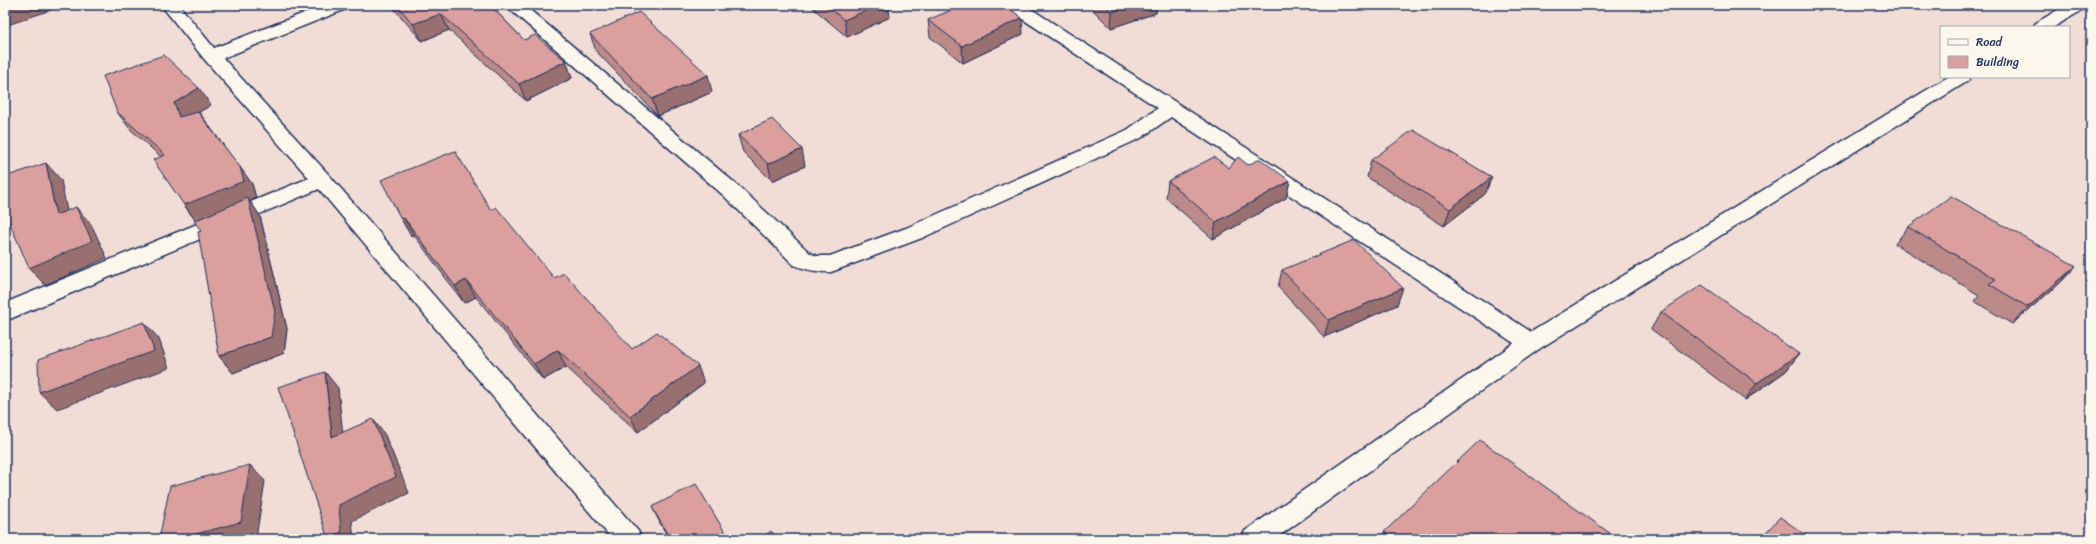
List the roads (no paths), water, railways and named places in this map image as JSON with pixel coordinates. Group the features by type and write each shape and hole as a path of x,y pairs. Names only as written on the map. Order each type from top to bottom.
{"street":[{"path":"170,5 211,56 322,180 628,539"},
{"path":"211,56 340,5"},
{"path":"514,5 729,189 802,259 815,264 831,264 914,233 1134,134 1171,108"},
{"path":"1012,5 1531,343"},
{"path":"2044,26 2078,5"},
{"path":"1254,539 1531,343 1959,78"},
{"path":"5,312 322,180"}]}
